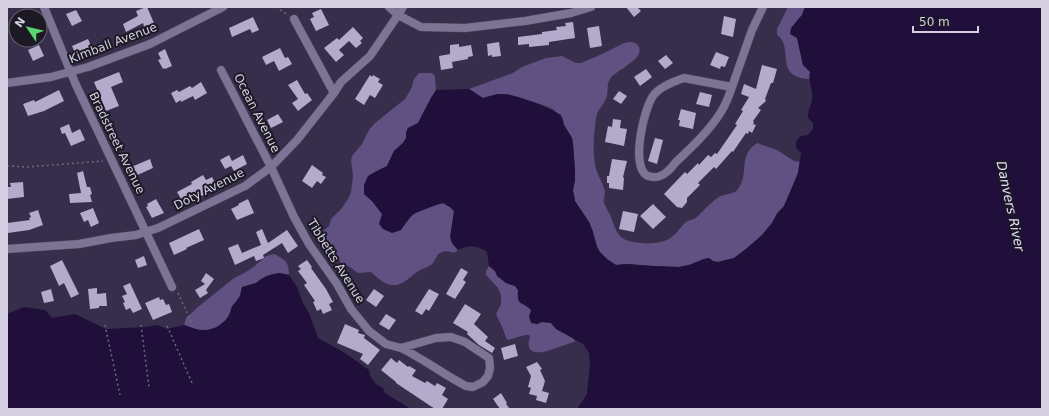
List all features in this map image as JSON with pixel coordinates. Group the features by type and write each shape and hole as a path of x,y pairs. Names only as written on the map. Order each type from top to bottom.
{"street":[{"name":"Bradstreet Avenue","path":"44,7 71,72 172,287"},
{"name":"Kimball Avenue","path":"7,83 51,78 88,67 150,44 223,7"},
{"path":"389,7 398,15 420,27 465,28 525,21 570,13 591,7"},
{"name":"Doty Avenue","path":"7,250 79,244 136,235 158,228 245,186 271,167 297,140 341,82 370,56 403,7"},
{"path":"732,87 684,78 675,81 653,95 647,109 640,138 639,157 641,168 646,174 652,177 658,177 664,174 710,127 729,96 752,30 763,7"},
{"path":"294,20 334,93"},
{"name":"Ocean Avenue","path":"221,70 271,167"},
{"name":"Tibbetts Avenue","path":"271,167 294,217 309,244 337,284 351,309 369,331 386,344 401,348 414,354 466,386 473,387 483,382 488,376 490,368 489,358 465,342 451,337 436,338 401,348"}],"path":[{"path":"276,7 294,20"},
{"path":"7,166 27,167 112,160"},
{"path":"172,287 178,293 193,326"},
{"path":"105,325 120,395"},
{"path":"141,325 149,387"},
{"path":"167,326 193,385"}],"shaded area":[{"path":"788,7 805,7 802,15 791,28 797,38 803,65 811,71 809,79 798,77 791,73 786,61 785,47 777,35 777,29"},
{"path":"629,42 639,47 639,52 634,60 613,76 609,81 607,97 597,115 594,144 596,169 605,191 604,203 621,237 629,241 649,243 656,243 669,239 686,222 697,217 716,199 738,189 743,177 747,154 757,143 777,150 794,161 800,162 797,177 784,206 777,213 772,223 762,235 734,258 718,262 709,258 679,267 627,264 616,265 600,252 589,222 575,201 573,190 575,170 573,144 572,138 564,125 563,119 553,109 543,105 508,94 497,94 483,98 469,89 513,73 522,67 546,58 562,56 576,63 581,63"},
{"path":"419,73 432,73 435,76 436,90 418,123 408,128 406,138 403,143 394,151 387,166 375,172 364,194 372,201 382,214 401,230 409,218 419,211 443,203 450,207 454,211 452,243 458,250 454,253 446,251 439,253 431,265 419,271 404,282 390,285 382,281 371,272 358,273 341,263 324,241 323,231 329,226 331,219 342,208 351,192 353,176 352,156 362,144 369,130 375,123 405,99 411,89 414,79"},
{"path":"275,254 286,262 289,275 279,273 272,274 256,283 242,287 240,296 232,306 228,316 223,323 218,326 207,330 202,330 190,328 184,325 186,318 234,278 246,272 266,256"},
{"path":"489,266 506,283 515,286 518,290 519,301 525,304 531,311 537,324 542,322 551,323 556,329 574,338 575,342 543,352 537,352 532,351 529,347 529,335 508,340 496,314 501,304 501,295 498,288 486,275 486,271"}],"water":[{"name":"Danvers River","path":"805,7 1042,7 1042,409 577,409 587,394 590,364 589,353 583,344 556,329 551,323 531,323 529,317 531,310 520,303 518,299 518,290 515,286 506,283 497,276 495,271 489,266 487,252 472,246 458,250 452,243 450,237 454,211 443,203 436,205 413,214 401,230 392,233 383,229 379,224 382,214 372,201 364,194 364,185 368,176 387,166 394,151 406,138 408,128 418,123 436,90 469,89 483,98 498,94 505,94 531,101 561,115 564,125 572,138 573,144 575,180 573,190 575,201 589,222 597,247 607,259 616,265 627,264 679,267 709,258 718,262 734,258 762,235 784,206 798,173 801,153 796,147 796,142 801,136 808,135 813,129 813,123 808,116 812,100 810,72 803,65 797,38 790,34 791,28 802,15"},
{"path":"279,273 289,275 297,287 318,338 345,353 369,370 370,376 376,384 383,388 385,393 411,409 7,409 7,314 24,307 45,310 52,318 75,314 106,329 157,325 167,329 184,325 199,330 208,330 217,327 226,320 232,307 240,296 242,287 256,283 267,276"}],"building":[{"path":"146,7 154,23 144,27 143,23 126,32 123,24 138,16 136,11"},
{"path":"626,7 637,7 641,11 634,17"},
{"path":"321,9 329,25 316,31 310,19 314,17 312,13"},
{"path":"76,10 82,21 72,26 66,14"},
{"path":"724,16 736,19 733,37 721,34"},
{"path":"253,17 259,30 252,33 250,29 232,37 229,28"},
{"path":"573,22 575,38 549,42 549,45 529,47 529,44 518,45 518,37 542,34 542,32 557,30 556,27 566,26 565,23"},
{"path":"599,26 602,46 590,48 587,28"},
{"path":"353,27 363,38 360,41 362,43 356,48 349,41 339,50 344,55 336,62 324,48 337,38 339,40"},
{"path":"88,39 93,50 77,57 72,46"},
{"path":"499,42 501,56 488,56 487,44"},
{"path":"459,44 459,47 471,45 473,56 468,57 468,59 452,62 453,68 441,70 439,56 450,54 450,45"},
{"path":"32,48 40,48 44,56 33,61 28,50"},
{"path":"280,48 285,58 288,57 292,64 279,71 274,61 266,65 262,57"},
{"path":"165,49 172,66 163,69 158,60 161,59 158,53"},
{"path":"716,52 729,57 725,67 721,66 720,69 710,65"},
{"path":"666,55 673,63 665,69 658,61"},
{"path":"762,65 777,69 773,83 771,83 765,99 766,101 758,108 761,110 753,121 753,124 756,125 752,133 749,131 748,134 746,133 733,152 732,151 716,169 714,167 698,183 700,185 687,198 687,202 682,208 677,207 664,194 685,172 687,174 698,163 699,165 708,155 711,157 715,153 717,154 737,125 735,124 743,111 741,110 749,97 741,94 744,84 756,89"},
{"path":"646,69 652,77 640,86 634,77"},
{"path":"119,72 123,82 111,87 119,106 106,111 94,82"},
{"path":"370,75 380,79 378,82 383,85 375,98 370,95 364,105 355,99"},
{"path":"297,80 305,94 307,93 312,100 298,111 292,103 298,99 288,85"},
{"path":"201,82 207,93 195,100 193,96 176,103 171,93 177,90 179,92 190,86 192,88"},
{"path":"59,90 64,101 44,111 28,116 23,104 34,100 35,102"},
{"path":"619,91 627,96 621,104 613,99"},
{"path":"700,92 712,95 709,107 696,104"},
{"path":"681,109 696,113 693,129 679,126 680,120 678,120"},
{"path":"278,114 283,122 271,128 267,120"},
{"path":"613,119 621,120 620,128 627,129 624,146 605,142 608,126 612,127"},
{"path":"69,124 72,133 80,129 85,140 71,146 65,133 62,134 60,128"},
{"path":"655,138 663,140 657,164 648,161"},
{"path":"229,155 232,161 243,155 247,164 234,171 231,166 225,169 220,160"},
{"path":"150,159 153,168 133,177 129,168"},
{"path":"612,159 627,161 623,177 623,190 609,188 609,183 607,183 607,176 609,176"},
{"path":"312,165 326,177 321,184 317,181 312,188 302,181"},
{"path":"83,171 87,187 90,187 92,202 70,203 69,194 81,193 77,173"},
{"path":"203,175 206,180 212,177 218,188 187,202 184,197 181,199 177,192 192,184 191,182"},
{"path":"23,182 24,197 7,199 7,187 11,187 10,183"},
{"path":"156,199 164,213 152,218 146,207 148,206 147,204"},
{"path":"248,199 254,213 237,220 231,209"},
{"path":"653,204 666,217 653,229 640,216"},
{"path":"93,208 99,223 91,227 88,220 84,222 80,213"},
{"path":"38,210 43,225 29,230 8,233 7,223 30,220 29,218 31,217 29,213"},
{"path":"623,211 638,214 634,232 619,229"},
{"path":"199,229 204,240 174,255 169,243"},
{"path":"262,229 268,243 287,230 298,246 288,253 282,243 263,255 264,258 256,261 254,256 235,265 228,248 238,244 242,253 261,245 256,232"},
{"path":"144,256 147,265 138,268 135,260"},
{"path":"62,260 79,294 71,298 64,283 59,286 50,266"},
{"path":"307,260 333,302 329,304 332,310 323,314 321,309 317,311 313,302 315,301 304,285 307,283 298,271 301,269 298,266"},
{"path":"461,268 468,272 463,280 466,282 455,299 446,294"},
{"path":"206,273 214,279 206,290 208,293 200,298 195,290 205,284 201,281"},
{"path":"130,283 142,309 133,313 130,308 126,310 123,303 125,302 122,296 127,294 123,286"},
{"path":"97,288 97,294 106,293 107,306 99,306 99,308 90,309 88,289"},
{"path":"51,289 54,301 44,303 41,292"},
{"path":"374,289 384,296 376,307 366,300"},
{"path":"429,289 439,294 429,311 426,309 422,315 415,311"},
{"path":"159,297 160,300 163,299 166,305 169,304 172,312 153,320 145,303"},
{"path":"465,304 481,314 474,324 488,337 485,341 495,348 492,353 479,345 467,334 468,332 453,323"},
{"path":"386,314 396,320 389,330 379,324"},
{"path":"345,324 359,330 358,333 365,335 364,338 380,350 368,365 360,359 363,354 337,343"},
{"path":"515,344 518,356 504,360 501,348"},
{"path":"391,358 397,363 399,360 408,367 409,366 416,370 412,376 425,383 427,381 435,386 437,383 446,388 442,395 448,399 442,409 435,409 396,383 381,370"},
{"path":"537,362 542,369 540,370 545,381 542,391 549,393 546,403 536,400 537,396 529,394 531,388 528,387 531,376 526,367"},
{"path":"501,393 510,409 500,409 493,399"}]}
